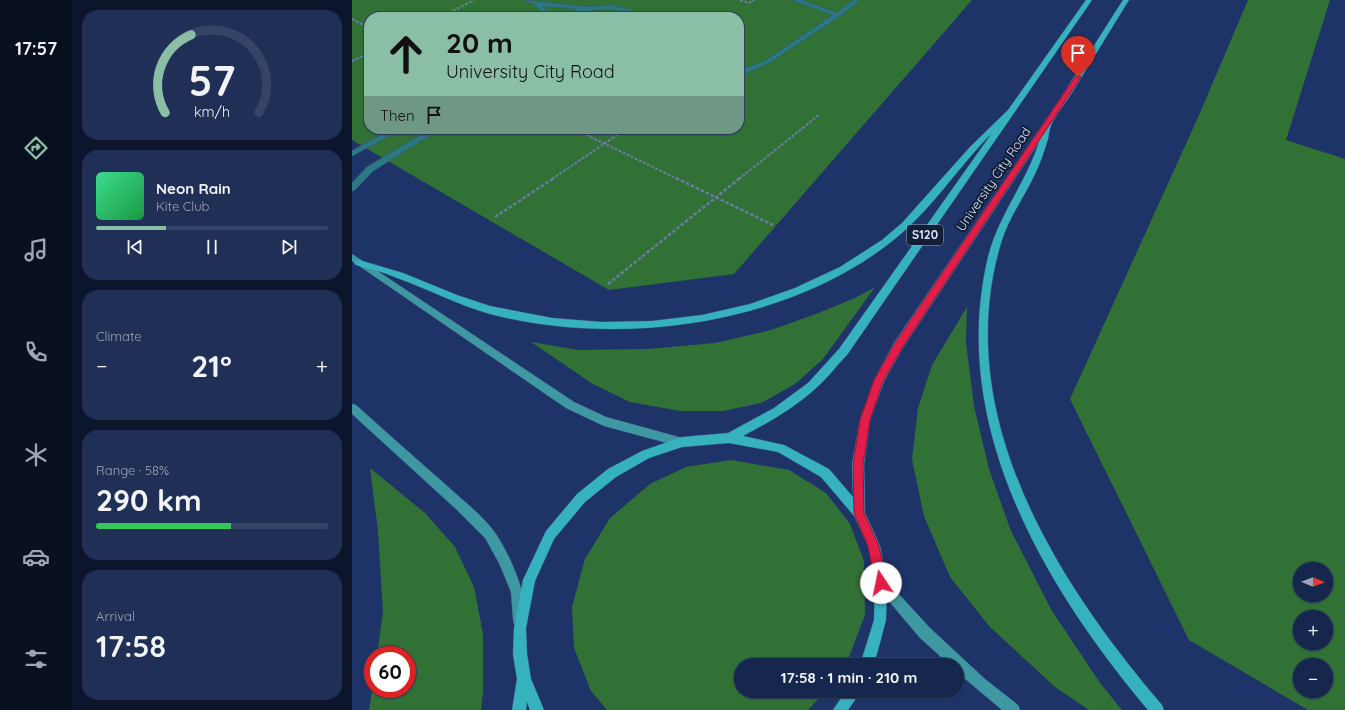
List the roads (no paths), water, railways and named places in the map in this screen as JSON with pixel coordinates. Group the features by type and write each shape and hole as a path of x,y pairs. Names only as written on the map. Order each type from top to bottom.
{"main road":[{"name":"University City Road","path":"729,438 764,420 795,399 822,376 843,352 1089,0"},
{"name":"University City Road","path":"859,513 858,464 865,420 879,380 898,346 1048,124 1126,0"},
{"path":"356,260 389,271 466,302 501,313 540,321 623,327 666,324 709,317 750,307 790,294 818,282 858,261 886,242 910,221 982,138 1014,109"},
{"path":"1048,124 1043,144 1030,175 1000,234 987,282 982,324 984,371 994,423 1012,480 1040,542 1078,609 1130,680 1157,710"},
{"path":"537,710 524,679 520,654 520,628 529,580 550,535 581,498 612,473 646,454 682,442 729,438 780,448 825,473 859,513 874,546 881,583 880,620 870,658"},
{"path":"519,710 524,679"},
{"path":"840,710 849,698"}],"street":[{"path":"356,260 570,405 604,421 682,442"},
{"path":"352,408 461,506 489,534 504,560 516,592 520,628"},
{"path":"881,583 924,633 980,684 1013,710"}],"lane":[{"path":"528,0 536,4 544,12"},
{"path":"796,0 838,15"},
{"path":"744,72 767,62 838,15 857,0"},
{"path":"536,4 589,8 614,7 627,12"},
{"path":"576,12 589,8"},
{"path":"744,79 755,74 767,62"},
{"path":"352,154 389,134"},
{"path":"352,188 370,169 428,134"}]}
